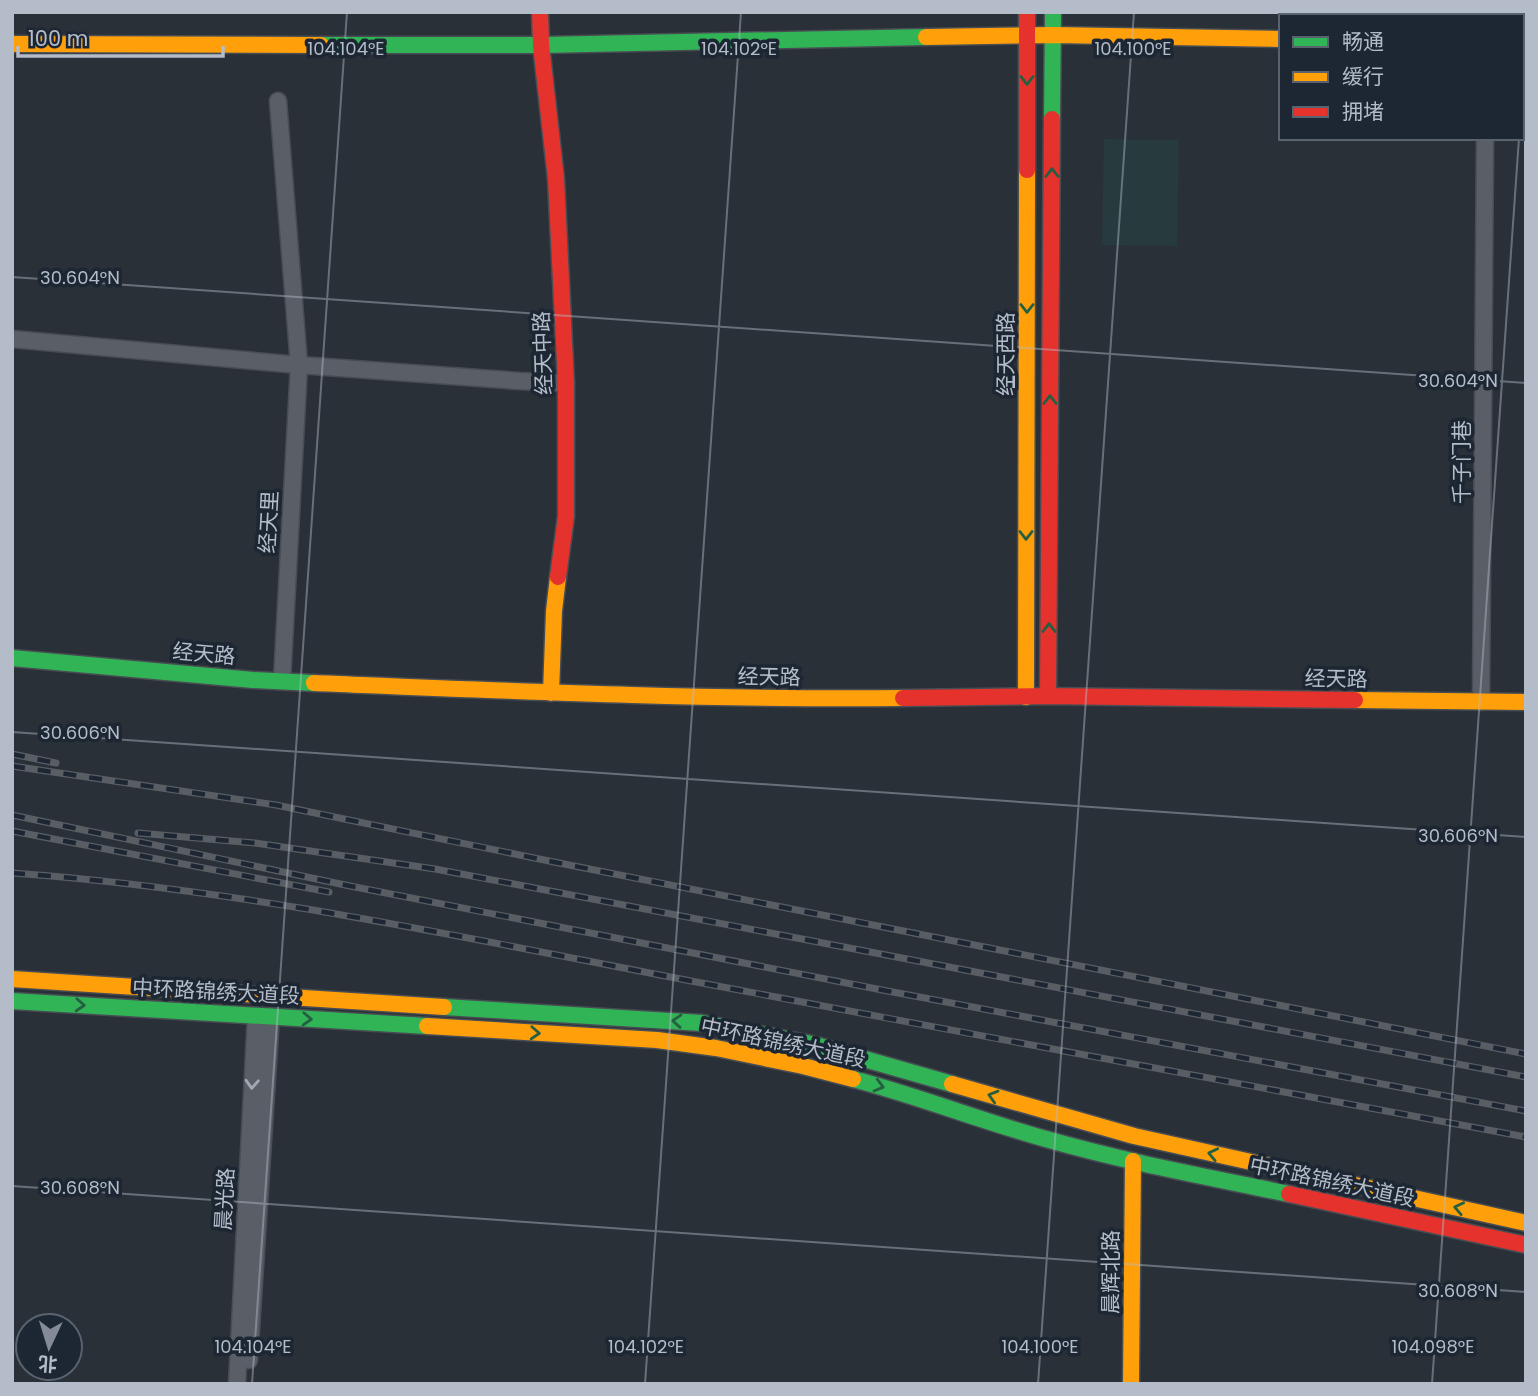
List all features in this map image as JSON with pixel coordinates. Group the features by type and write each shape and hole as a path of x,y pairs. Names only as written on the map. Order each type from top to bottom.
{"street":[{"name":"经天中路","path":"540,12 541,45 556,179 566,383 565,516 554,611 551,693"},
{"name":"经天西路","path":"1026,697 1027,12"},
{"path":"1048,696 1053,12"},
{"path":"12,44 541,45 1027,35 1279,39"},
{"name":"经天里","path":"278,101 299,365 282,681"},
{"name":"千子门巷","path":"1481,702 1485,140"},
{"path":"12,339 299,365 519,382 566,383"},
{"name":"经天路","path":"12,658 282,681 551,693 798,699 1048,696 1526,702"},
{"name":"中环路锦绣大道段","path":"12,979 702,1023 812,1044 1134,1136 1526,1223"},
{"name":"中环路锦绣大道段","path":"12,1001 657,1040 716,1048 902,1091 1045,1139 1133,1161 1526,1245"},
{"name":"晨光路","path":"237,1384 263,1016"},
{"name":"晨光路","path":"247,1384 263,1016"},
{"name":"晨辉北路","path":"1131,1384 1133,1161"}],"green space":[{"path":"1104,139 1179,140 1177,246 1102,245"}],"railway":[{"path":"12,754 56,763"},
{"path":"12,766 276,805 1526,1054"},
{"path":"12,815 350,886 877,989 1526,1111"},
{"path":"12,831 329,892"},
{"path":"138,833 255,843 435,869 1526,1077"},
{"path":"12,873 98,880 353,917 1526,1137"}],"traffic: fast":[{"path":"1052,119 1053,12"},
{"path":"321,45 541,45 926,37"},
{"path":"12,658 314,683"},
{"path":"12,1001 427,1026"},
{"path":"444,1007 702,1023 812,1044 952,1084"},
{"path":"853,1079 1076,1147 1289,1194"}],"traffic: slow":[{"path":"926,37 1053,35 1279,39"},
{"path":"12,44 321,45"},
{"path":"1026,697 1027,170"},
{"path":"551,693 558,577"},
{"path":"314,683 682,696 903,698"},
{"path":"1355,700 1526,702"},
{"path":"12,979 444,1007"},
{"path":"427,1026 657,1040 716,1048 853,1079"},
{"path":"952,1084 1134,1136 1526,1223"},
{"path":"1131,1384 1133,1161"}],"traffic: jam":[{"path":"540,12 541,45 556,179 566,383 566,516 558,577"},
{"path":"1027,12 1027,170"},
{"path":"1048,696 1052,119"},
{"path":"903,698 1048,696 1355,700"},
{"path":"1289,1194 1526,1245"}]}
